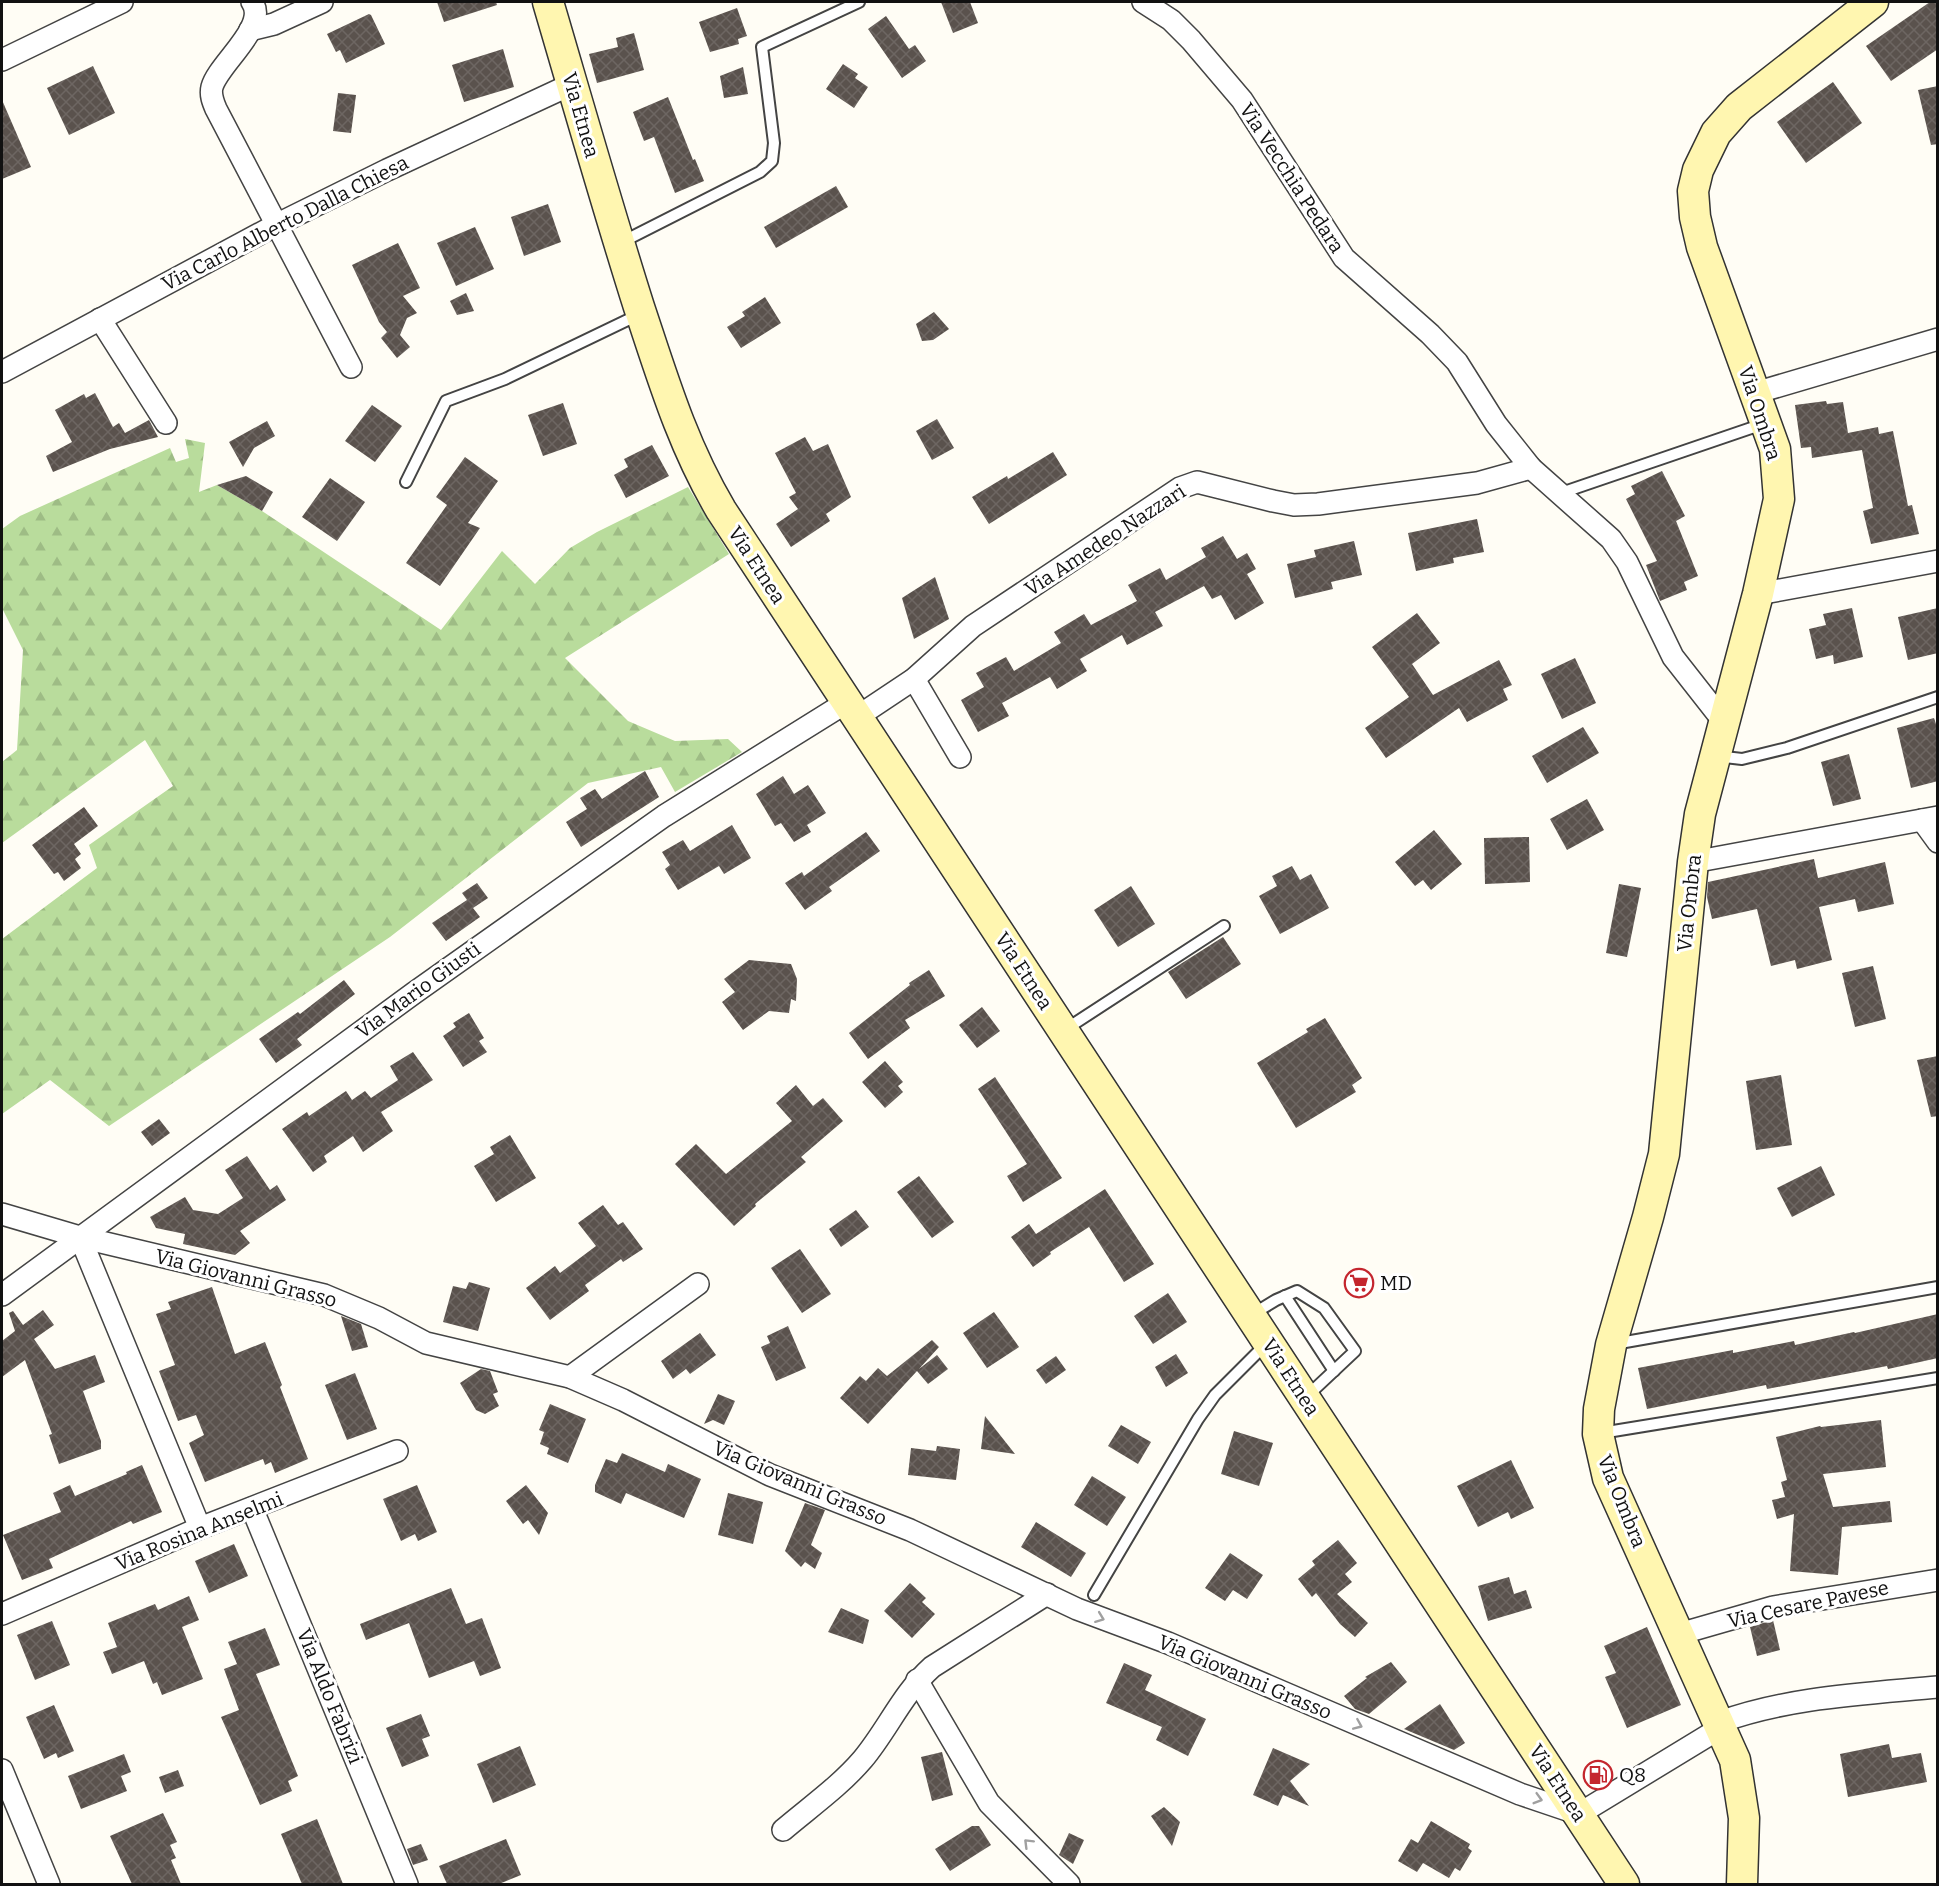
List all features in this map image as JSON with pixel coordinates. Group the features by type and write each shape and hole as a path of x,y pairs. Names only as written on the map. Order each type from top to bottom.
{"main road":[{"name":"Via Etnea","path":"548,2 619,244 658,367 674,413 703,479 721,510 1624,1884"},
{"name":"Via Ombra","path":"1740,1879 1744,1818 1735,1760 1721,1724 1608,1478 1598,1434 1599,1409 1611,1345 1664,1154 1693,862 1700,814 1758,594 1779,499 1775,449 1702,247 1695,217 1693,191 1698,170 1716,133 1739,107 1873,2"}],"street":[{"path":"2,60 122,2"},
{"path":"252,2 256,7 256,18 212,85 211,97 351,367"},
{"path":"250,30 274,24 322,2"},
{"name":"Via Vecchia Pedara","path":"1143,2 1170,20 1184,33 1242,100 1344,258 1430,334 1457,363 1496,424 1531,468 1562,493 1611,539 1628,562 1672,657 1724,722"},
{"name":"Via Carlo Alberto Dalla Chiesa","path":"2,372 276,225 387,170 572,84"},
{"path":"100,319 166,423"},
{"path":"1755,393 1938,339"},
{"name":"Via Amedeo Nazzari","path":"852,709 914,679 973,626 1180,488 1197,482 1294,505 1318,504 1477,483 1531,468"},
{"path":"1758,594 1938,561"},
{"path":"914,679 960,758"},
{"name":"Via Mario Giusti","path":"2,1295 404,999 664,816 852,709"},
{"path":"1693,862 1930,818 1938,842"},
{"name":"Via Giovanni Grasso","path":"2,1214 80,1237 324,1295 379,1318 426,1343 570,1377 623,1400 770,1475 910,1530 1077,1609 1168,1643 1520,1794 1579,1814"},
{"path":"80,1237 200,1528"},
{"path":"570,1377 698,1284"},
{"name":"Via Rosina Anselmi","path":"2,1614 200,1528 397,1451"},
{"name":"Via Aldo Fabrizi","path":"252,1508 407,1884"},
{"name":"Via Cesare Pavese","path":"1680,1634 1773,1607 1938,1580"},
{"path":"783,1830 841,1781 864,1758 917,1680 932,1667 1047,1594"},
{"path":"917,1680 989,1803 1069,1884"},
{"path":"1579,1814 1721,1724 1744,1713 1808,1699 1938,1687"},
{"path":"2,1770 49,1884"}],"lane":[{"path":"619,244 760,172 772,161 774,143 762,47 859,2"},
{"path":"405,482 446,401 505,379 641,313"},
{"path":"1562,493 1766,423"},
{"path":"1716,756 1742,759 1787,748 1938,697"},
{"path":"1063,1031 1224,926"},
{"path":"1611,1345 1938,1287"},
{"path":"1251,1316 1297,1291 1323,1308 1355,1351 1305,1398"},
{"path":"1285,1296 1334,1371"},
{"path":"1094,1595 1198,1419 1215,1395 1268,1342"},
{"path":"1598,1434 1938,1378"}],"green space":[{"path":"185,439 205,443 199,492 217,485 262,511 441,630 502,551 535,584 570,548 597,532 688,487 729,554 565,658 628,721 675,741 728,739 742,752 675,792 661,767 588,783 390,937 109,1126 50,1080 2,1114 2,939 97,868 89,845 173,786 145,740 2,843 2,762 17,750 23,650 2,608 2,529 20,516 170,448 176,462 189,458"}],"building":[{"path":"437,2 496,2 497,5 444,22"},
{"path":"941,2 970,2 978,23 953,33"},
{"path":"1930,2 1938,2 1938,49 1891,81 1866,46"},
{"path":"737,8 747,36 738,39 739,44 710,52 699,22"},
{"path":"369,14 385,44 346,63 340,50 336,52 327,34"},
{"path":"886,16 909,49 915,45 926,61 902,78 868,29"},
{"path":"634,33 644,70 597,83 589,54 618,47 616,38"},
{"path":"503,49 514,87 464,102 452,65"},
{"path":"843,64 858,74 855,78 868,87 854,108 826,89"},
{"path":"93,66 115,113 69,135 47,88"},
{"path":"743,67 748,94 724,98 720,76"},
{"path":"1833,82 1862,123 1806,163 1777,122"},
{"path":"1938,86 1938,144 1931,145 1918,90"},
{"path":"338,93 356,95 351,133 333,131"},
{"path":"668,97 693,160 695,159 704,181 675,193 654,137 644,141 633,112"},
{"path":"2,100 31,167 2,179"},
{"path":"836,186 848,207 776,248 764,227"},
{"path":"548,204 561,242 524,256 511,217"},
{"path":"475,227 494,269 456,286 437,243"},
{"path":"398,243 420,288 403,296 417,313 407,318 400,335 410,347 397,358 381,338 387,332 379,322 352,265"},
{"path":"466,293 474,311 457,315 450,301"},
{"path":"765,297 781,323 741,348 727,327 745,316 742,312"},
{"path":"934,312 949,329 933,340 922,341 916,324"},
{"path":"95,393 113,427 119,423 125,433 149,420 158,437 110,449 53,472 46,456 72,442 55,410 84,394 86,398"},
{"path":"1826,401 1827,404 1843,402 1848,433 1878,427 1879,434 1893,431 1908,506 1912,505 1919,534 1871,544 1863,511 1873,508 1862,450 1812,458 1811,447 1801,448 1795,405"},
{"path":"563,403 577,444 543,456 528,415"},
{"path":"372,405 402,426 375,462 345,441"},
{"path":"937,419 954,448 932,460 916,431"},
{"path":"267,421 275,436 254,448 243,467 229,442"},
{"path":"805,437 813,451 828,444 851,497 826,514 830,521 791,547 776,524 798,509 789,497 796,493 775,453"},
{"path":"652,445 669,476 626,498 614,475 628,467 624,459"},
{"path":"1053,452 1067,475 989,524 972,497"},
{"path":"465,457 498,481 468,523 480,528 440,586 406,563 447,505 436,497"},
{"path":"1662,471 1685,516 1676,521 1698,576 1684,582 1687,590 1660,601 1646,565 1657,561 1626,499 1635,494 1631,486"},
{"path":"246,476 273,492 262,511 217,485"},
{"path":"330,478 365,502 337,541 302,517"},
{"path":"1477,519 1484,552 1453,558 1454,563 1416,571 1408,533"},
{"path":"1223,536 1237,559 1247,553 1256,569 1247,574 1264,603 1235,620 1221,595 1212,599 1204,586 1155,612 1163,626 1127,645 1122,635 1080,659 1087,671 1057,689 1050,677 1002,703 1009,716 978,732 961,700 984,687 976,673 1006,657 1014,671 1061,643 1054,632 1084,614 1091,625 1137,601 1128,585 1160,568 1166,580 1206,557 1201,548"},
{"path":"1354,541 1362,575 1331,582 1333,589 1295,598 1287,564 1316,557 1314,550"},
{"path":"935,577 949,619 914,639 902,598"},
{"path":"1852,608 1863,657 1834,664 1833,655 1816,659 1809,629 1826,625 1823,614"},
{"path":"1938,608 1938,653 1908,660 1898,617"},
{"path":"1417,613 1440,643 1412,664 1433,695 1499,660 1512,685 1503,689 1508,700 1467,722 1459,708 1386,758 1365,728 1409,697 1372,647"},
{"path":"1575,658 1596,703 1562,719 1541,674"},
{"path":"1934,718 1938,730 1938,781 1911,788 1897,728"},
{"path":"1583,727 1599,753 1547,783 1532,756"},
{"path":"1849,754 1861,799 1833,806 1821,762"},
{"path":"645,771 659,797 581,847 566,822 587,809 580,798 595,789 602,799"},
{"path":"783,776 794,794 808,785 826,813 807,825 811,832 794,842 781,823 775,826 756,794"},
{"path":"1587,799 1604,830 1567,850 1550,819"},
{"path":"84,807 98,826 74,844 81,854 75,859 81,868 64,881 58,872 54,874 32,845"},
{"path":"732,825 751,858 724,874 719,866 678,890 665,869 670,865 662,852 683,840 690,851"},
{"path":"1434,830 1462,864 1431,890 1423,880 1415,886 1395,862"},
{"path":"866,832 880,851 829,887 832,891 805,910 785,883 802,872 804,876"},
{"path":"1529,837 1530,882 1485,884 1484,838"},
{"path":"1814,859 1818,878 1885,862 1894,904 1858,912 1855,899 1819,907 1832,960 1797,969 1795,960 1771,966 1757,909 1712,919 1707,897 1708,882"},
{"path":"1292,866 1300,880 1311,874 1329,908 1280,934 1259,896 1277,886 1272,876"},
{"path":"477,883 488,898 473,908 480,917 446,941 432,923 467,900 462,893"},
{"path":"1619,884 1641,888 1627,957 1606,953"},
{"path":"1131,886 1155,924 1118,947 1094,910"},
{"path":"1223,937 1241,964 1186,999 1168,972"},
{"path":"749,960 791,964 797,979 796,1001 791,999 789,1013 769,1011 743,1030 722,1002 735,992 724,979"},
{"path":"1873,966 1886,1019 1855,1027 1842,973"},
{"path":"929,970 945,996 905,1020 910,1028 868,1059 849,1033 910,985 909,983"},
{"path":"344,980 355,994 297,1039 302,1045 276,1063 259,1039 298,1012 300,1014"},
{"path":"982,1007 1000,1031 977,1048 959,1025"},
{"path":"469,1013 484,1038 479,1041 487,1052 463,1067 443,1036 456,1027 453,1023"},
{"path":"1325,1018 1362,1078 1352,1085 1356,1092 1296,1128 1257,1063 1308,1032 1306,1029"},
{"path":"413,1052 433,1080 381,1112 393,1131 363,1152 353,1136 324,1156 327,1162 313,1172 282,1129 307,1112 309,1116 346,1091 352,1100 365,1091 371,1098 398,1080 390,1066"},
{"path":"1938,1056 1938,1116 1931,1117 1917,1060"},
{"path":"885,1061 903,1082 898,1086 903,1092 885,1108 862,1082"},
{"path":"1781,1075 1792,1145 1756,1150 1746,1081"},
{"path":"995,1077 1062,1178 1023,1202 1007,1176 1027,1164 978,1089"},
{"path":"796,1085 813,1106 823,1098 843,1121 801,1157 806,1162 755,1204 756,1206 734,1226 675,1164 696,1144 726,1174 792,1121 776,1103"},
{"path":"159,1119 170,1133 152,1146 141,1132"},
{"path":"510,1135 536,1178 496,1202 474,1166 494,1154 490,1147"},
{"path":"247,1156 270,1190 277,1185 286,1200 240,1231 250,1243 235,1255 183,1244 185,1234 156,1228 150,1217 185,1197 193,1210 218,1214 243,1198 225,1170"},
{"path":"1821,1166 1835,1195 1792,1217 1777,1188"},
{"path":"919,1176 954,1222 932,1238 897,1192"},
{"path":"1105,1189 1154,1264 1124,1282 1089,1227 1050,1252 1051,1254 1033,1267 1011,1237 1029,1224 1036,1234"},
{"path":"603,1205 618,1225 623,1222 643,1249 623,1262 621,1259 585,1285 589,1291 550,1320 526,1288 555,1266 560,1273 596,1246 578,1223"},
{"path":"856,1210 869,1227 841,1247 829,1229"},
{"path":"800,1249 831,1294 802,1313 771,1268"},
{"path":"469,1282 490,1288 478,1331 443,1322 453,1286 466,1289"},
{"path":"212,1287 235,1354 265,1342 308,1459 275,1473 271,1462 265,1465 263,1459 205,1482 189,1443 204,1435 196,1415 178,1421 159,1371 175,1365 156,1314 171,1309 168,1302"},
{"path":"1168,1293 1187,1322 1153,1344 1134,1316"},
{"path":"43,1310 54,1325 34,1339 55,1369 95,1355 105,1382 83,1391 101,1441 101,1449 59,1464 49,1435 52,1434 25,1360 2,1377 2,1341 15,1331 9,1313 13,1311 23,1325"},
{"path":"994,1312 1019,1347 987,1368 963,1333"},
{"path":"1938,1314 1938,1358 1888,1369 1887,1366 1767,1389 1766,1385 1647,1409 1638,1368 1794,1341 1795,1345"},
{"path":"341,1316 361,1324 368,1347 352,1351"},
{"path":"788,1326 806,1368 776,1381 761,1347 770,1343 767,1336"},
{"path":"700,1333 716,1355 690,1374 686,1369 673,1379 661,1361"},
{"path":"932,1340 939,1347 919,1369 937,1355 948,1369 928,1384 917,1371 868,1424 840,1398 860,1376 866,1381 878,1368 887,1376"},
{"path":"1176,1354 1188,1373 1166,1387 1155,1367"},
{"path":"1056,1356 1066,1370 1046,1384 1036,1370"},
{"path":"481,1369 490,1371 498,1392 493,1394 499,1406 485,1414 476,1410 460,1383"},
{"path":"355,1373 377,1429 347,1440 325,1385"},
{"path":"718,1394 735,1401 724,1425 713,1420 704,1424"},
{"path":"550,1404 586,1419 568,1463 547,1454 549,1448 540,1444 544,1432 539,1430"},
{"path":"985,1416 1015,1454 981,1449"},
{"path":"1881,1420 1886,1467 1823,1474 1833,1507 1890,1501 1892,1522 1842,1527 1838,1575 1790,1571 1794,1514 1777,1519 1772,1500 1785,1497 1781,1482 1787,1480 1776,1437 1820,1426"},
{"path":"1121,1425 1151,1442 1138,1464 1108,1446"},
{"path":"1234,1431 1273,1443 1259,1486 1221,1474"},
{"path":"937,1446 960,1449 956,1480 908,1475 911,1448 936,1451"},
{"path":"622,1453 665,1472 668,1464 701,1479 684,1518 626,1493 621,1504 595,1492 595,1485 606,1459 617,1463"},
{"path":"1511,1460 1534,1508 1511,1519 1508,1512 1478,1527 1457,1486"},
{"path":"142,1465 162,1512 133,1524 131,1521 49,1559 53,1568 22,1580 3,1535 61,1512 53,1493 70,1485 75,1496 127,1474 126,1472"},
{"path":"1092,1476 1126,1497 1107,1526 1074,1505"},
{"path":"417,1485 437,1532 418,1541 415,1534 401,1541 383,1499"},
{"path":"526,1485 548,1513 539,1535 528,1520 523,1524 506,1501"},
{"path":"728,1493 763,1502 753,1544 718,1535"},
{"path":"805,1503 825,1510 811,1545 822,1553 815,1569 805,1562 801,1567 785,1551"},
{"path":"1036,1522 1086,1553 1071,1577 1021,1547"},
{"path":"1338,1540 1357,1563 1345,1574 1352,1582 1337,1594 1368,1623 1355,1637 1340,1624 1316,1593 1312,1597 1298,1579 1315,1565 1312,1561"},
{"path":"234,1544 248,1576 209,1593 195,1561"},
{"path":"1230,1553 1263,1575 1247,1599 1233,1590 1225,1601 1205,1588"},
{"path":"1509,1577 1514,1594 1526,1590 1532,1608 1488,1621 1478,1586"},
{"path":"910,1583 926,1598 922,1602 935,1614 912,1638 884,1611"},
{"path":"451,1588 466,1624 482,1618 501,1668 480,1676 474,1661 429,1678 409,1623 366,1640 360,1624"},
{"path":"189,1596 199,1620 182,1627 203,1679 162,1695 157,1682 153,1684 144,1661 112,1674 103,1652 117,1647 108,1623 155,1604 158,1610"},
{"path":"841,1608 869,1620 863,1644 828,1632"},
{"path":"1773,1620 1780,1650 1757,1656 1750,1627"},
{"path":"52,1621 70,1665 35,1680 17,1635"},
{"path":"1647,1627 1681,1705 1627,1728 1605,1677 1616,1673 1604,1646"},
{"path":"265,1628 280,1665 256,1674 298,1776 288,1781 292,1791 260,1805 221,1717 239,1710 224,1669 237,1664 228,1642"},
{"path":"1391,1662 1407,1682 1369,1714 1355,1709 1344,1696 1367,1678 1365,1677"},
{"path":"1124,1663 1152,1675 1145,1690 1206,1719 1188,1756 1156,1740 1162,1727 1106,1703"},
{"path":"1440,1704 1465,1743 1454,1750 1404,1729"},
{"path":"54,1705 74,1751 58,1758 56,1753 44,1759 26,1717"},
{"path":"421,1714 430,1736 422,1739 429,1756 402,1767 386,1728"},
{"path":"1889,1744 1892,1758 1921,1753 1927,1782 1848,1797 1840,1754"},
{"path":"520,1746 536,1785 493,1803 477,1764"},
{"path":"1273,1748 1310,1764 1290,1781 1309,1806 1283,1795 1278,1806 1253,1795"},
{"path":"942,1752 953,1795 932,1801 921,1757"},
{"path":"124,1754 131,1772 121,1776 127,1791 81,1809 68,1776"},
{"path":"178,1770 184,1786 165,1793 159,1777"},
{"path":"1164,1807 1180,1822 1172,1846 1151,1816"},
{"path":"163,1813 177,1842 170,1845 176,1858 171,1860 181,1884 132,1884 110,1836"},
{"path":"317,1819 343,1884 302,1884 281,1834"},
{"path":"1431,1821 1470,1844 1468,1848 1472,1851 1460,1871 1455,1868 1449,1878 1423,1863 1417,1872 1398,1861 1411,1839 1418,1843"},
{"path":"972,1826 979,1826 991,1845 950,1871 935,1849"},
{"path":"1069,1833 1084,1840 1073,1864 1059,1855"},
{"path":"506,1839 521,1875 499,1884 447,1884 439,1866"},
{"path":"421,1844 428,1860 413,1865 407,1849"}],"place":[{"name":"MD","path":"1359,1283"},
{"name":"Q8","path":"1598,1775"}]}
